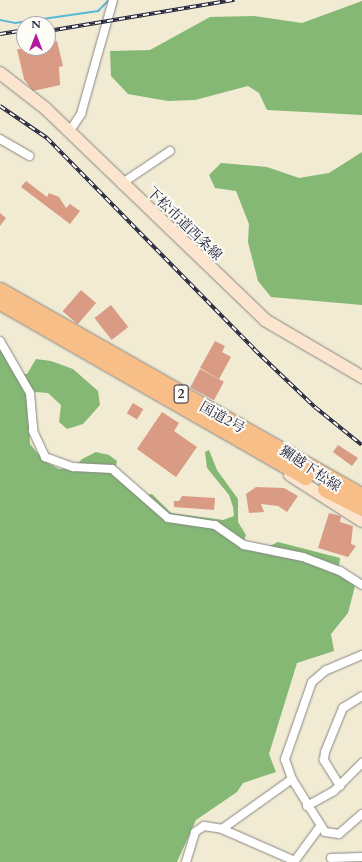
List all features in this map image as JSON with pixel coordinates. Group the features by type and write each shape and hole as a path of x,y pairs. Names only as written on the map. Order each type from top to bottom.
{"highway":[{"name":"国道2号","path":"0,290 362,496"},
{"name":"国道2号","path":"0,302 242,442 362,508"}],"street":[{"path":"69,132 81,114 113,0"},
{"name":"下松市道西条線","path":"0,73 69,132 121,184 265,320 362,377"},
{"path":"0,139 30,156"},
{"path":"121,184 170,150"},
{"path":"0,340 30,392 33,432 45,457 73,467 112,469 168,518 215,525 244,545 303,557 340,571 362,584"},
{"name":"獺越下松線","path":"242,442 362,521"},
{"path":"362,655 326,670 312,682 285,759 292,779 319,828 325,832 339,834 362,814"},
{"path":"340,786 324,760 325,752 343,708 362,696"},
{"path":"307,806 340,786 362,763"},
{"path":"222,829 292,779"},
{"path":"186,862 195,832 204,826 222,829 294,862 319,828"},
{"path":"331,858 362,857"}],"green space":[{"path":"362,1 362,115 267,110 259,93 248,86 195,100 168,101 128,94 111,76 110,51 150,50 210,17 254,16 302,23"},
{"path":"362,152 362,305 271,297 258,281 248,242 249,224 236,191 215,188 209,175 221,163 267,167 299,178 329,173"},
{"path":"0,347 17,374 27,374 36,359 51,361 73,369 98,391 100,405 83,424 67,429 59,422 61,405 48,393 36,392 28,398 30,444 44,461 59,469 73,469 82,459 96,452 109,455 117,461 114,475 142,496 152,494 171,513 223,520 234,516 233,507 229,495 207,468 205,452 209,450 217,470 238,499 238,522 246,535 242,546 261,550 278,542 340,558 338,574 355,586 348,613 331,634 334,651 297,663 269,754 276,772 243,783 237,792 196,820 177,862 0,862"}],"building":[{"path":"56,41 63,66 59,67 60,85 33,91 24,79 19,56 56,56"},
{"path":"26,181 47,197 49,193 59,197 66,208 70,204 80,211 70,224 21,187"},
{"path":"0,213 6,218 0,226"},
{"path":"81,290 96,303 78,324 63,311"},
{"path":"111,305 128,327 112,340 94,318"},
{"path":"215,341 225,346 222,352 231,357 219,379 200,368"},
{"path":"200,369 224,382 214,400 190,388"},
{"path":"133,403 143,409 137,419 127,413"},
{"path":"162,412 179,423 174,431 197,447 176,477 137,449"},
{"path":"338,445 358,458 352,466 333,452"},
{"path":"256,487 284,488 298,496 287,512 278,506 261,504 264,512 249,513 246,494"},
{"path":"182,496 215,498 214,510 174,507 174,501 179,501"},
{"path":"329,513 341,516 340,522 353,526 351,544 356,546 348,557 318,548"}],"waterway":[{"path":"0,20 15,23 98,11 109,0"}],"railway":[{"path":"56,30 234,0"},
{"path":"0,34 16,31"},
{"path":"0,106 47,138 254,349 315,407 362,445"}]}
